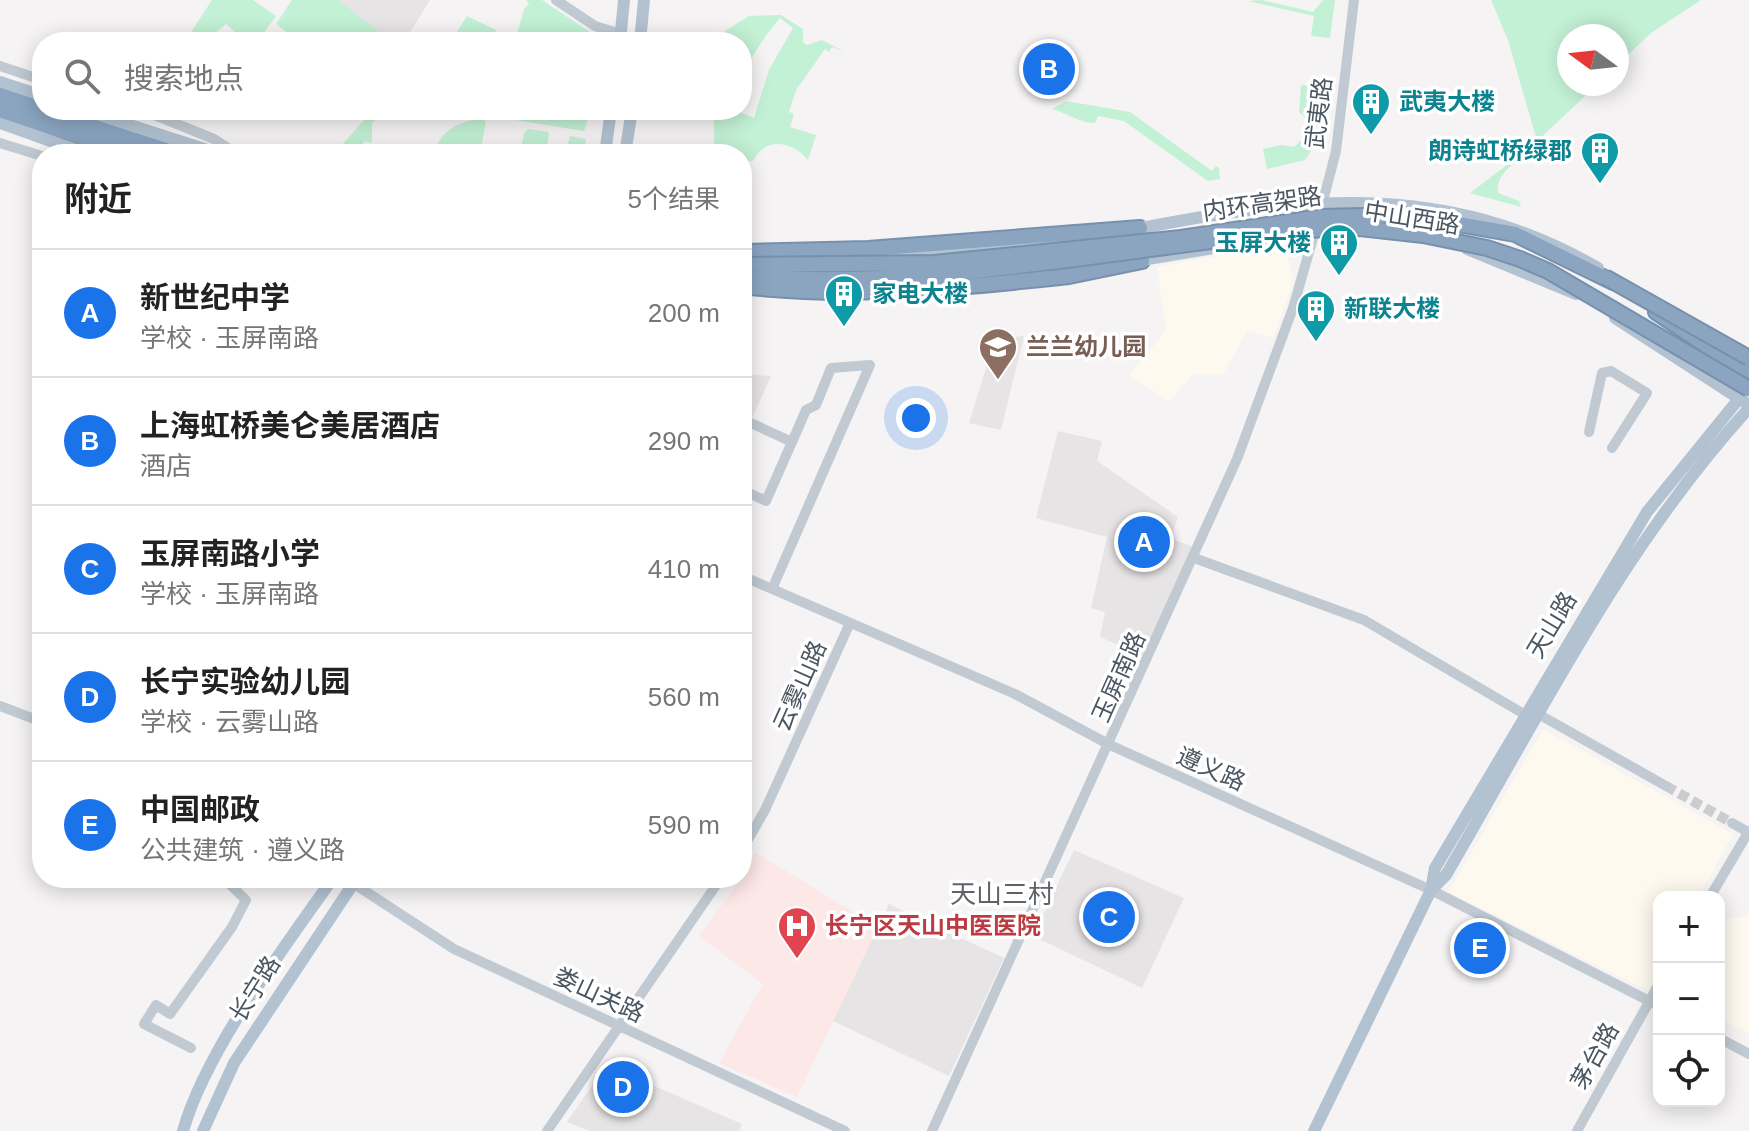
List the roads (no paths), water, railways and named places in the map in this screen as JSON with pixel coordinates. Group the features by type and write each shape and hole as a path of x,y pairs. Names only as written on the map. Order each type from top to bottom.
{"highway":[{"path":"0,95 32,106"},
{"path":"0,110 101,144"},
{"path":"74,120 145,144"},
{"name":"内环高架路","path":"752,265 934,263 1181,238 1321,217 1407,215 1515,234 1605,277 1749,374"},
{"path":"752,253 868,249 1140,228"},
{"name":"内环高架路","path":"752,276 853,278 935,275 1075,261 1295,231 1360,228 1436,238 1520,259 1548,271 1684,351 1747,398"},
{"path":"752,288 798,293 880,293 1069,276 1142,261"},
{"path":"1605,277 1749,358"}],"main road":[{"path":"621,32 624,0"},
{"path":"641,32 644,0"},
{"path":"0,82 32,93"},
{"path":"114,120 189,144"},
{"path":"606,144 610,120"},
{"path":"627,144 630,120"},
{"path":"0,123 59,144"},
{"name":"中山西路","path":"752,253 888,257 1070,242 1297,203 1421,207 1514,228 1551,241 1749,365"},
{"name":"中山西路","path":"752,287 914,284 1142,261 1316,229 1420,238 1511,265 1586,298 1747,398"},
{"name":"天山路","path":"1314,1131 1431,890 1435,868 1524,714 1647,512 1747,398"},
{"name":"天山路","path":"1431,890 1446,875 1633,558 1747,398"},
{"name":"长宁路","path":"183,1131 218,1055 272,965 326,888"},
{"name":"长宁路","path":"203,1131 234,1063 346,888"}],"street":[{"path":"556,0 608,32"},
{"name":"武夷路","path":"1316,229 1336,151 1354,0"},
{"path":"0,66 32,77"},
{"path":"167,120 222,144"},
{"path":"0,143 32,153"},
{"name":"玉屏南路","path":"932,1131 1194,558 1269,377 1316,229"},
{"path":"752,495 766,501 806,410 816,405 831,368 870,365 772,589"},
{"path":"1589,432 1602,373 1611,371 1647,393 1612,448"},
{"path":"752,424 792,442"},
{"path":"1194,558 1364,620 1524,714"},
{"name":"遵义路","path":"752,580 1015,694 1110,745 1431,890 1653,1003"},
{"name":"云雾山路","path":"752,833 850,623"},
{"path":"0,706 32,718"},
{"path":"1540,715 1666,786"},
{"path":"1714,891 1749,831 1732,823"},
{"path":"191,1048 144,1024 156,1005 170,1014 239,914 246,900 233,888"},
{"name":"娄山关路","path":"363,888 454,949 843,1131"},
{"path":"547,1131 714,888"},
{"name":"茅台路","path":"1577,1131 1653,1006"},
{"path":"1725,1041 1749,1054"}],"tunnel":[{"path":"1666,786 1732,823"}],"place":[{"name":"上海虹桥美仑美居酒店","path":"1049,69"},
{"name":"武夷大楼","path":"1371,136"},
{"name":"朗诗虹桥绿郡","path":"1600,185"},
{"name":"玉屏大楼","path":"1339,277"},
{"name":"家电大楼","path":"844,328"},
{"name":"新联大楼","path":"1316,343"},
{"name":"兰兰幼儿园","path":"998,381"},
{"name":"新世纪中学","path":"1144,542"},
{"name":"玉屏南路小学","path":"1109,917"},
{"name":"中国邮政","path":"1480,948"},
{"name":"长宁区天山中医医院","path":"797,960"},
{"name":"长宁实验幼儿园","path":"623,1087"}],"district":[{"name":"天山三村","path":"1002,894"}]}
